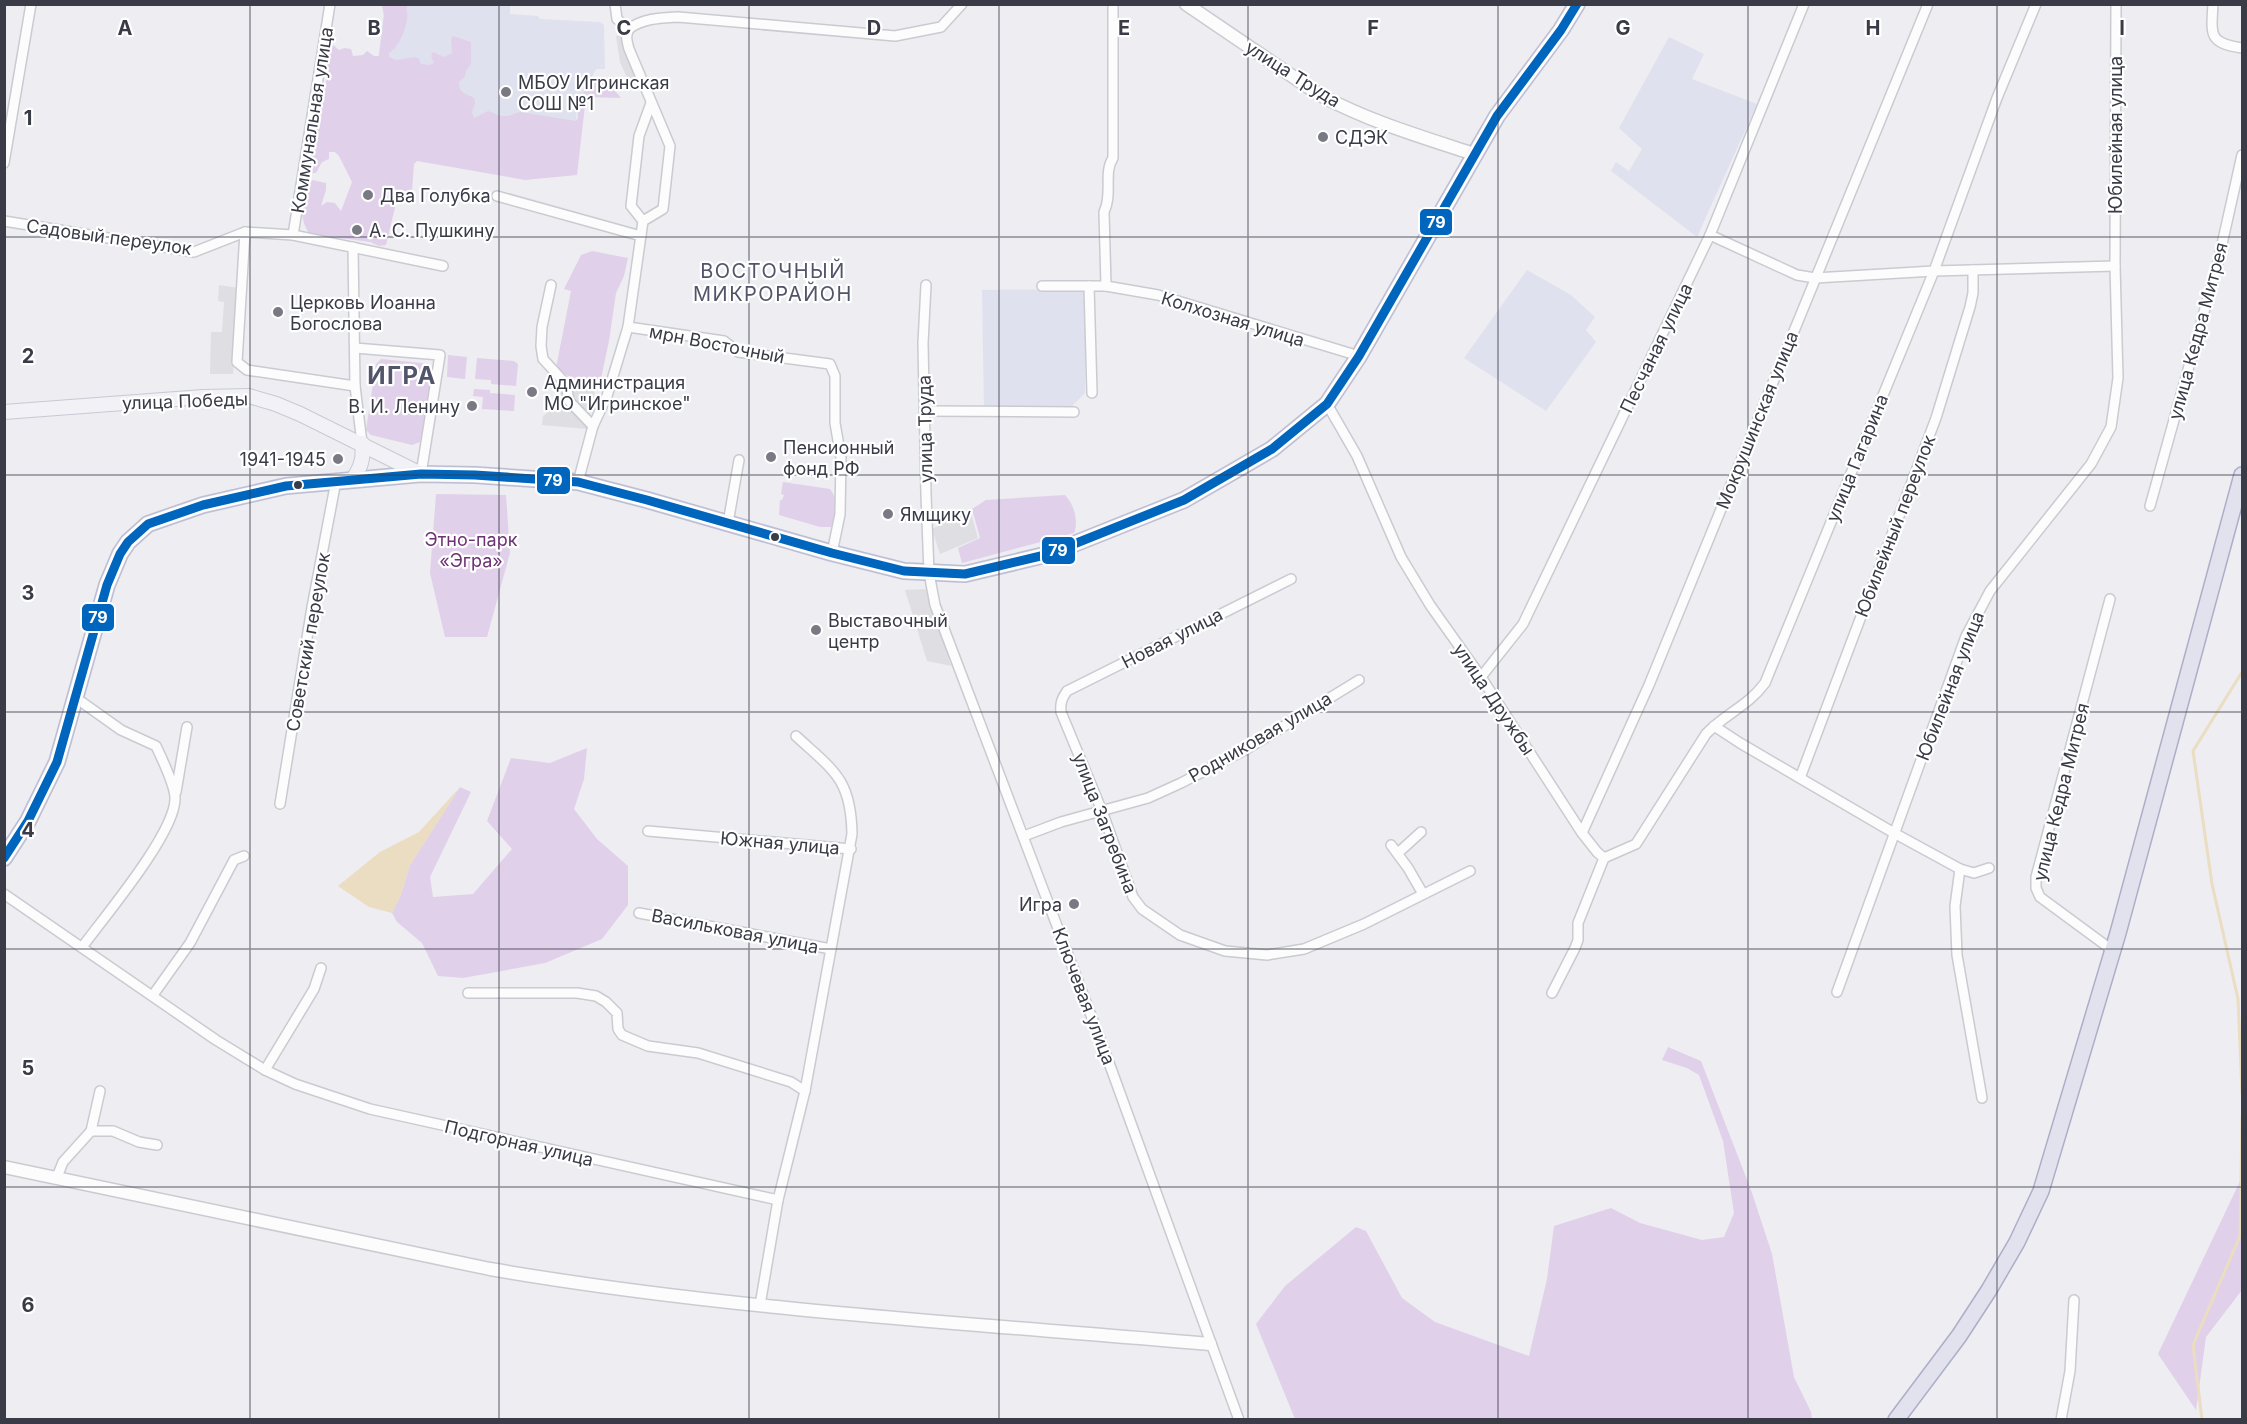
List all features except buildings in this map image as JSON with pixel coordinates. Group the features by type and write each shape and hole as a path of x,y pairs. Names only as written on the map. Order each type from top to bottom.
{"highway":[{"path":"1896,1419 1959,1336 1989,1290 2017,1242 2041,1191 2112,950 2242,475"}],"main road":[{"path":"4,858 28,821 57,762 113,568 128,542 138,532 162,518 234,497 286,486 336,481 421,474 476,475 578,482 904,571 965,574 1049,554 1184,500 1272,449 1327,405 1359,356 1497,116 1561,30 1577,4"},
{"name":"улица Победы","path":"4,412 249,396 276,404 362,443 421,474"},
{"path":"353,480 363,457 362,443"}],"street":[{"path":"4,163 31,4"},
{"name":"Коммунальная улица","path":"293,235 330,4"},
{"path":"615,4 617,19 629,29"},
{"path":"643,221 663,209 670,146 626,40 626,34 634,25 654,18 678,17 895,36 941,27 962,4"},
{"path":"1106,286 1104,212 1109,201 1108,165 1113,158 1113,4"},
{"name":"улица Труда","path":"1186,4 1339,105 1399,129 1474,154"},
{"name":"Песчаная улица","path":"1481,677 1523,624 1710,235 1804,4"},
{"name":"Мокрушинская улица","path":"1582,833 1649,685 1928,4"},
{"name":"улица Гагарина","path":"1604,858 1636,844 1706,734 1754,697 1765,683 1934,271 1996,98 2036,4"},
{"name":"Юбилейная улица","path":"1837,992 1966,636 2001,575 2091,464 2111,427 2118,378 2115,266 2116,4"},
{"path":"2213,4 2214,38 2221,43 2242,48"},
{"path":"578,482 593,426 607,396 628,327 643,221 631,206 639,136 651,102"},
{"name":"улица Кедра Митрея","path":"2150,506 2218,262 2242,154"},
{"path":"496,196 641,236"},
{"name":"Садовый переулок","path":"4,221 194,252 245,232"},
{"path":"245,232 237,362 247,370 355,387"},
{"name":"Коммунальная улица","path":"245,232 293,235 443,266"},
{"path":"1710,235 1797,275 1815,278 1934,271 2115,266"},
{"path":"353,247 355,387 362,443"},
{"name":"Юбилейный переулок","path":"1800,778 1936,418 1970,307 1973,270"},
{"path":"550,285 542,327 543,359 566,384 569,401 593,426"},
{"name":"улица Труда","path":"926,285 923,343 929,573"},
{"name":"Колхозная улица","path":"1042,286 1106,286 1158,295 1359,356"},
{"path":"1089,286 1092,393"},
{"name":"мрн Восточный","path":"628,327 724,341 738,352 830,364 835,376 836,423 841,458 840,514 832,553"},
{"path":"355,348 440,355 421,474"},
{"name":"улица Дружбы","path":"1327,405 1357,456 1401,557 1430,606 1481,677 1582,833 1604,858"},
{"path":"925,411 1074,412"},
{"path":"728,523 739,460"},
{"name":"Советский переулок","path":"280,804 312,607 336,481"},
{"name":"Ключевая улица","path":"929,573 935,605 1108,1060 1239,1419"},
{"name":"Новая улица","path":"1060,704 1067,690 1291,579"},
{"name":"улица Кедра Митрея","path":"2110,599 2036,877 2036,888 2040,897 2112,950"},
{"name":"Родниковая улица","path":"1024,836 1061,822 1148,798 1182,783 1245,750 1359,680"},
{"path":"76,698 121,730 156,746 175,795"},
{"name":"улица Загребина","path":"1060,704 1061,712 1102,811 1133,897 1142,909 1180,934 1225,951 1268,955 1304,950 1364,924 1470,871"},
{"path":"1714,726 1894,833 1960,869 1974,873 1989,868"},
{"path":"83,946 168,826 175,802 187,727"},
{"name":"Южная улица","path":"648,831 851,849 852,812 842,781 796,736"},
{"path":"1421,832 1394,849 1423,894"},
{"path":"760,1305 778,1200 805,1091 851,849"},
{"path":"153,994 190,943 234,860 244,855"},
{"path":"1552,993 1575,948 1578,940 1578,922 1604,858"},
{"path":"1960,869 1955,906 1958,955 1982,1098"},
{"name":"Подгорная улица","path":"4,894 153,994 216,1040 266,1070 322,1094 370,1109 778,1200"},
{"name":"Васильковая улица","path":"639,913 831,949"},
{"path":"266,1070 314,988 321,968"},
{"path":"468,993 577,993 596,996 617,1013 618,1029 622,1035 648,1046 698,1053 791,1082 805,1091"},
{"path":"57,1177 63,1162 91,1131 100,1091"},
{"path":"91,1131 113,1131 139,1142 157,1145"},
{"path":"4,1167 557,1281 760,1305 1210,1344"},
{"path":"2061,1419 2070,1371 2074,1300"}],"shaded area":[{"name":"МБОУ Игринская СОШ №1","path":"385,5 510,5 510,14 538,16 540,19 600,22 604,25 605,69 596,69 577,106 573,175 529,164 378,61"},
{"path":"622,35 637,80 629,82 620,62 616,36"},
{"path":"1669,37 1704,54 1692,79 1757,104 1697,237 1611,171 1616,162 1629,171 1642,149 1619,128"},
{"path":"1527,270 1571,295 1595,317 1586,330 1596,342 1546,411 1464,358"},
{"path":"219,285 239,288 233,374 210,374 211,332 222,332 224,302 218,301"},
{"path":"1077,289 1085,293 1085,393 1072,406 984,408 982,290"},
{"path":"564,380 596,386 587,429 542,425 543,416 556,403 557,384"},
{"path":"970,510 978,538 940,554 932,529"},
{"path":"927,589 951,666 927,661 905,590"},
{"path":"460,787 410,865 392,913 369,907 338,886 380,852 419,832"}],"green space":[{"path":"382,5 407,5 407,19 403,33 389,53 389,57 396,60 416,57 421,64 429,65 434,63 431,56 433,52 444,57 452,53 451,39 453,36 471,42 471,64 465,77 459,82 459,86 462,91 474,98 472,112 474,118 488,111 501,116 520,112 576,121 577,105 591,78 612,88 621,98 586,97 577,175 525,180 417,161 414,164 412,191 400,192 398,195 386,245 379,246 370,242 310,234 306,229 302,214 302,198 307,185 312,180 326,183 321,206 327,202 335,203 341,211 352,182 335,152 329,152 329,159 322,162 316,173 312,173 308,167 315,142 313,129 319,120 316,115 318,96 324,89 326,80 326,72 323,68 327,45 331,43 339,50 351,49 353,56 363,55 367,51 374,56 379,56 384,16"},
{"path":"592,251 628,258 624,276 616,293 600,383 568,376 556,368 571,291 564,289 581,255"},
{"path":"448,355 467,357 465,379 447,377"},
{"path":"477,358 514,361 518,364 516,386 491,384 491,380 475,379"},
{"path":"381,359 422,363 430,372 433,380 420,442 412,445 371,435 366,430 376,364"},
{"path":"474,389 515,395 514,411 482,409 483,397 473,396"},
{"path":"783,482 830,489 837,508 836,518 831,527 820,527 779,515 780,500 784,495 781,494"},
{"name":"Этно-парк «Эгра»","path":"436,494 506,495 510,553 487,637 445,637 430,573"},
{"path":"1065,495 1075,513 1074,533 962,563 958,548 980,538 972,509 986,500"},
{"path":"587,748 584,779 574,809 597,839 628,866 628,905 602,939 545,963 463,978 438,976 422,943 397,922 392,913 410,865 460,787 471,792 430,877 433,897 473,894 512,849 487,821 511,758 550,763"},
{"path":"1668,1047 1701,1061 1751,1190 1772,1254 1794,1377 1811,1412 1812,1419 1295,1419 1256,1324 1285,1286 1356,1227 1366,1231 1402,1298 1435,1322 1529,1356 1547,1279 1554,1226 1611,1208 1640,1223 1702,1240 1724,1237 1734,1213 1723,1141 1699,1075 1687,1068 1662,1060"},
{"path":"2242,1177 2242,1290 2206,1337 2196,1410 2158,1354"}],"waterway":[{"path":"2242,672 2193,751 2212,884 2238,999 2242,1093"},
{"path":"2202,1420 2193,1345 2240,1236 2242,1117"}],"transit line":[{"name":"79","path":"4,858 28,821 57,762 107,585 120,554 128,542 148,524 203,505 286,486 421,474 578,482 904,571 965,574 1049,554 1184,500 1272,449 1327,404 1359,356 1497,116 1561,30 1577,4"}],"place":[{"name":"МБОУ Игринская СОШ №1","path":"506,92"},
{"name":"СДЭК","path":"1323,137"},
{"name":"Два Голубка","path":"368,195"},
{"name":"А. С. Пушкину","path":"357,230"},
{"name":"Церковь Иоанна Богослова","path":"278,312"},
{"name":"Администрация МО \"Игринское\"","path":"532,392"},
{"name":"В. И. Ленину","path":"472,406"},
{"name":"Пенсионный фонд РФ","path":"771,457"},
{"name":"1941-1945","path":"338,459"},
{"name":"Ямщику","path":"888,514"},
{"name":"Выставочный центр","path":"816,630"},
{"name":"Игра","path":"1074,904"}],"district":[{"name":"ВОСТОЧНЫЙ МИКРОРАЙОН","path":"773,282"},
{"name":"ИГРА","path":"402,375"}]}
